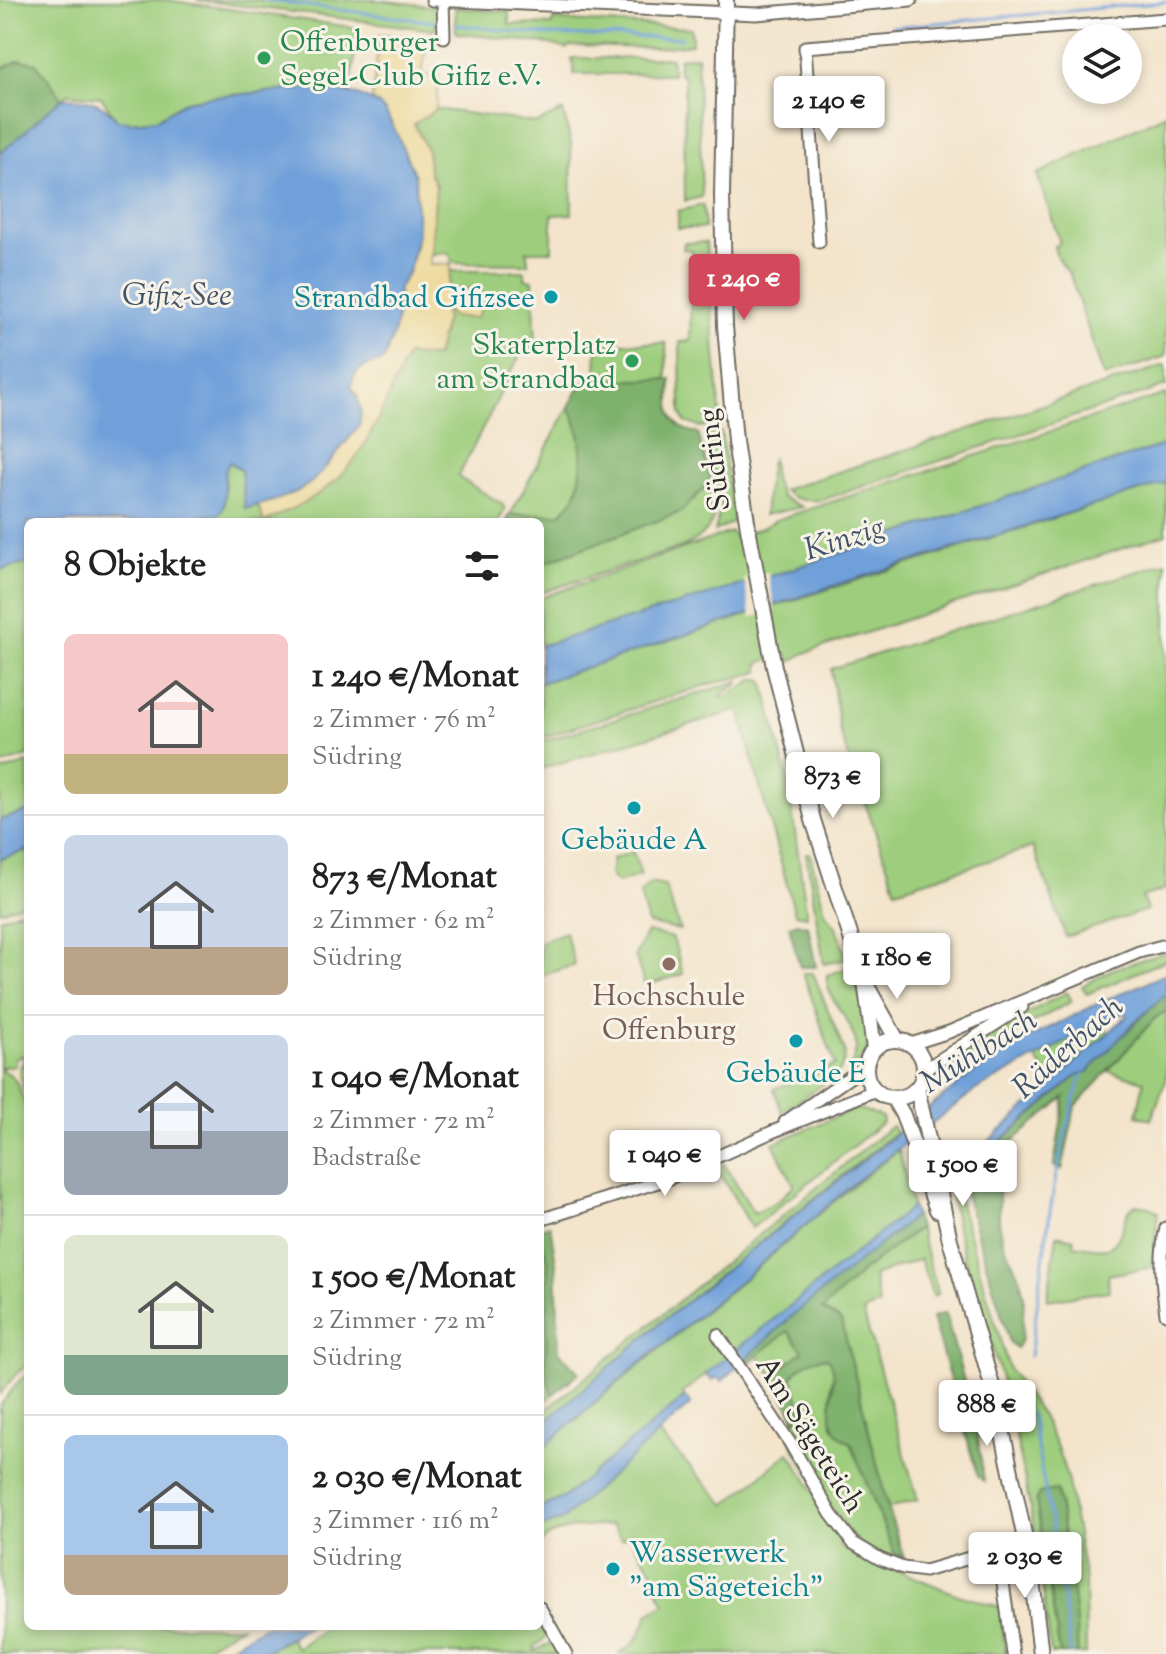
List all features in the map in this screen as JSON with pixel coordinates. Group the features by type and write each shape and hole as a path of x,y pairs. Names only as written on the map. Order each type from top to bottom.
{"street":[{"path":"444,37 439,1 811,11 911,0"},
{"name":"Südring","path":"726,7 722,232 725,326 735,441 774,667 813,820 865,981 874,1049"},
{"path":"819,242 805,47 1166,19"},
{"path":"772,1132 867,1065 874,1049 885,1042 904,1042 1043,994 1139,952 1166,945"},
{"name":"Südring","path":"865,981 904,1042 923,1060 924,1070"},
{"path":"1041,1654 1030,1563 995,1396 950,1240 919,1095 924,1070 1043,994"},
{"path":"867,1065 870,1083 876,1090 893,1098 919,1095"},
{"path":"544,1219 670,1178 876,1090"},
{"path":"893,1098 903,1115 950,1240"},
{"path":"1166,1228 1162,1243 1162,1287 1166,1314"},
{"name":"Am Sägeteich","path":"718,1335 790,1443 831,1514 853,1543 891,1564 925,1571 993,1551 999,1554 1013,1654"},
{"path":"544,1615 566,1654"}],"green space":[{"path":"0,0 167,0 358,28 350,95 314,88 210,97 186,101 157,119 131,122 117,120 101,97 67,94 0,154"},
{"path":"197,0 378,0 439,7 434,30"},
{"path":"455,8 509,12 509,24 552,25 553,20 691,28 692,44 657,48 570,46 566,49 550,44 456,33"},
{"path":"697,56 702,197 685,201 684,75 679,74 679,58"},
{"path":"572,58 671,58 673,74 574,74"},
{"path":"20,60 36,63 62,98 0,154 0,69"},
{"path":"436,109 537,123 563,111 571,144 572,214 552,215 552,251 527,251 528,264 453,263 449,253 431,254 436,185 429,172 427,150 414,124"},
{"path":"1166,114 1166,356 1104,377 1070,275 1057,257 1054,246 1060,243 1037,174"},
{"path":"703,205 705,228 678,228 678,211"},
{"path":"706,242 721,425 700,427 685,422 681,413 680,342 690,341 692,250 683,249 684,243"},
{"path":"451,271 525,271 525,279 533,280 536,348 523,349 458,477 502,504 505,509 500,518 268,518 395,381 407,354 436,357 446,317 442,311"},
{"name":"Skaterplatz am Strandbad","path":"597,343 666,343 667,380 596,381"},
{"path":"1166,365 1166,386 822,500 796,498 783,490"},
{"path":"671,379 672,415 680,426 698,433 711,481 681,512 544,563 544,518 508,518 510,515 560,514 575,497 581,473 581,449 577,426 569,407 581,384"},
{"path":"1166,394 1166,444 777,574 544,645 544,597 731,532 735,537 776,520"},
{"path":"569,407 577,426 581,449 581,473 575,497 560,514 510,515"},
{"path":"721,432 734,522 715,531 721,505 705,433"},
{"path":"772,459 774,478 781,497 802,507 764,515"},
{"path":"229,462 241,470 245,508 258,505 263,518 196,518 220,514 223,470"},
{"path":"710,482 714,503 712,520 695,540 685,546 544,592 544,563 681,512"},
{"path":"1166,483 1166,534 805,653 790,662 787,653 759,663 759,672 710,684 544,737 544,682"},
{"path":"1166,562 1166,889 1142,897 1147,910 1066,937 1033,847 896,890 840,732 831,669"},
{"path":"24,564 24,757 0,765 0,570"},
{"path":"755,679 763,680 787,777 807,916 795,914 739,710 544,768 544,741 739,681 721,695 723,698"},
{"path":"24,764 24,812 0,820 0,772"},
{"path":"24,851 24,903 0,911 0,859"},
{"path":"633,852 641,875 618,883 610,874 612,859"},
{"path":"806,853 810,853 825,912 836,927 847,959 824,964"},
{"path":"650,883 665,886 680,930 648,924 640,894"},
{"path":"24,909 24,1061 22,1055 15,1058 15,1066 2,1067 17,1083 24,1103 24,1367 0,1394 0,918"},
{"path":"797,923 808,926 816,967 800,967 789,926"},
{"path":"565,932 575,965 544,975 544,940"},
{"path":"647,932 673,938 683,974 645,986 635,955"},
{"path":"1166,952 1166,960 1087,994 1082,986 1113,969"},
{"path":"851,967 864,1008 869,1040 864,1056 850,1070 856,1049 854,1037 831,994 827,975"},
{"path":"803,973 813,973 845,1052 844,1062 838,1074 782,1112 774,1089 835,1065"},
{"path":"1067,992 1072,1001 967,1059 963,1053 1015,1020"},
{"path":"1166,994 1166,1011 1154,1019 1075,1107 1062,1170 1054,1166 1065,1097 999,1153 999,1222 1003,1242 1020,1278 1024,1297 1022,1339 1016,1348 1010,1343 960,1177 1079,1074 1082,1075"},
{"path":"1166,1010 1166,1080 1151,1120 1137,1115 1144,1081 1108,1071 1154,1019"},
{"path":"1098,1021 1109,1033 1053,1084 1035,1057"},
{"path":"24,1061 24,1090 20,1075"},
{"path":"857,1108 882,1117 883,1122 752,1228 716,1167 724,1164 754,1213 778,1201 794,1185 773,1143"},
{"path":"892,1126 896,1132 660,1323 544,1423 544,1412"},
{"path":"899,1150 912,1207 683,1393 685,1397 563,1498 544,1506 544,1448"},
{"path":"949,1167 1009,1369 1042,1416 1067,1477 1085,1580 1086,1654 1078,1654 1074,1601 1057,1490 1036,1500 1060,1654 1051,1654 1019,1451 1003,1385 962,1249"},
{"path":"1135,1205 1150,1207 1158,1212 1152,1267 1108,1275 1109,1291 1047,1300 1057,1235 1074,1239 1074,1245 1107,1248 1117,1240"},
{"path":"915,1216 919,1228 864,1270 822,1310 842,1323 888,1508 904,1558 894,1553 851,1443 839,1435 833,1424 833,1376 827,1358 808,1362 792,1376 802,1415 795,1420 773,1375 803,1351 788,1331 747,1364 744,1361 791,1317"},
{"path":"550,1225 556,1263 559,1352 579,1373 553,1394 545,1372 548,1260 544,1250 544,1227"},
{"path":"919,1228 938,1294 933,1296 920,1259 873,1276 879,1305 863,1312 918,1500 888,1508 842,1323 822,1310 864,1270"},
{"path":"544,1249 548,1260 545,1372 553,1394 544,1402"},
{"path":"945,1313 976,1424 984,1481 978,1476 932,1318"},
{"path":"787,1330 804,1351 773,1375 757,1355"},
{"path":"815,1358 827,1358 834,1363 832,1423 851,1443 894,1553 911,1565 881,1556 854,1538 821,1492 792,1443 793,1418 795,1420 802,1415 792,1376 803,1364"},
{"path":"24,1377 24,1630 234,1630 193,1654 0,1654 0,1406"},
{"path":"658,1433 726,1505 789,1452 841,1535 840,1547 958,1595 1000,1607 1006,1654 619,1654 638,1637 648,1614 665,1604 657,1589 662,1586 629,1535 621,1539 612,1525 565,1530 544,1540 544,1527 562,1520"},
{"path":"1057,1490 1074,1601 1078,1654 1060,1654 1036,1500 1039,1493"},
{"path":"544,1624 548,1632 534,1647 535,1651 553,1642 563,1654 261,1654 291,1638 296,1648 323,1630 544,1630"}],"sand":[{"path":"380,34 427,40 422,74 439,77 436,109 414,124 427,150 429,172 436,185 430,264 451,264 448,291 479,288 481,307 477,318 453,317 442,310 446,317 436,357 407,355 374,428 347,469 319,493 297,506 272,518 263,518 258,505 298,491 327,465 359,427 358,396 351,386 353,379 362,368 383,361 400,305 398,289 409,271 418,231 415,176 385,111 372,99"}],"water":[{"name":"Gifiz-See","path":"314,88 358,95 378,104 396,132 415,176 418,231 409,271 398,289 397,316 383,361 358,371 353,379 351,386 360,405 359,427 316,478 302,489 245,509 241,470 230,462 225,474 225,501 220,514 196,518 24,518 24,564 0,570 0,154 62,98 92,102 117,120 131,122 157,119 186,101"},
{"path":"1166,444 1166,483 842,583 544,682 544,645 777,574"},
{"path":"24,812 24,851 0,859 0,820"},
{"path":"1166,974 1166,994 1088,1072 1079,1074 962,1174 960,1167 1127,1016 1125,1013 1098,1021 1064,1043 977,1089 855,1182 544,1447 544,1423 660,1323 959,1084 1010,1047"},
{"path":"912,1207 915,1216 791,1317 722,1381 718,1377 712,1381 706,1374"},
{"path":"685,1397 691,1404 562,1520 544,1527 544,1506 563,1498"},
{"path":"258,1630 302,1630 261,1654 217,1654"}],"pier":[{"path":"768,572 775,610 751,618 744,579"}],"waterway":[{"path":"264,0 434,22"},
{"path":"892,27 1166,2"},
{"path":"457,25 546,35 682,38"},
{"name":"Räderbach","path":"1030,1356 1056,1177 1083,1074"},
{"path":"1031,1413 1058,1559 1071,1654"}],"place":[{"name":"Offenburger Segel-Club Gifiz e.V.","path":"264,58"},
{"name":"Strandbad Gifizsee","path":"551,297"},
{"name":"Skaterplatz am Strandbad","path":"632,361"},
{"name":"Gebäude A","path":"634,808"},
{"name":"Hochschule Offenburg","path":"669,964"},
{"name":"Gebäude E","path":"796,1041"},
{"name":"Wasserwerk \"am Sägeteich\"","path":"613,1569"}],"water label":[{"name":"Kinzig","path":"844,537"},
{"name":"Mühlbach","path":"978,1050"}]}
